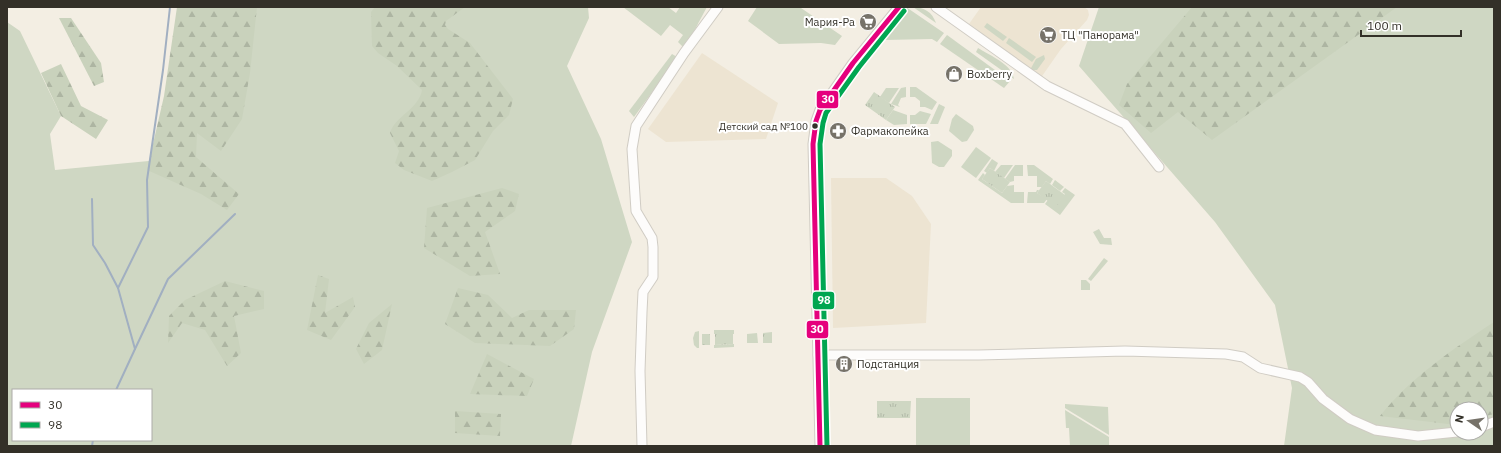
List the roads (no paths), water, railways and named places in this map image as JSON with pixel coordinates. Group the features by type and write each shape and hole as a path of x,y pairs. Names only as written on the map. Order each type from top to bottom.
{"street":[{"path":"642,446 640,370 643,292 653,277 653,246 652,238 636,211 632,149 636,126 684,53 718,7"},
{"path":"820,446 813,144 816,121 820,110 852,63 899,7"},
{"path":"936,7 1047,86 1125,124 1160,167"},
{"path":"818,354 979,355 1125,351 1232,355 1243,357 1260,368 1300,377 1308,382 1323,399 1350,419 1375,430 1418,436 1449,433"}],"waterway":[{"path":"118,288 148,227 147,180 163,70 170,7"},
{"path":"92,199 93,245 105,263 118,288 135,349 116,389"},
{"path":"135,349 168,279 235,214"},
{"path":"92,446 93,441"}],"place":[{"name":"Мария-Ра","path":"868,22"},
{"name":"ТЦ \"Панорама\"","path":"1048,35"},
{"name":"Boxberry","path":"954,74"},
{"name":"Детский сад №100","path":"815,126"},
{"name":"Фармакопейка","path":"838,131"},
{"name":"Подстанция","path":"844,364"}]}
